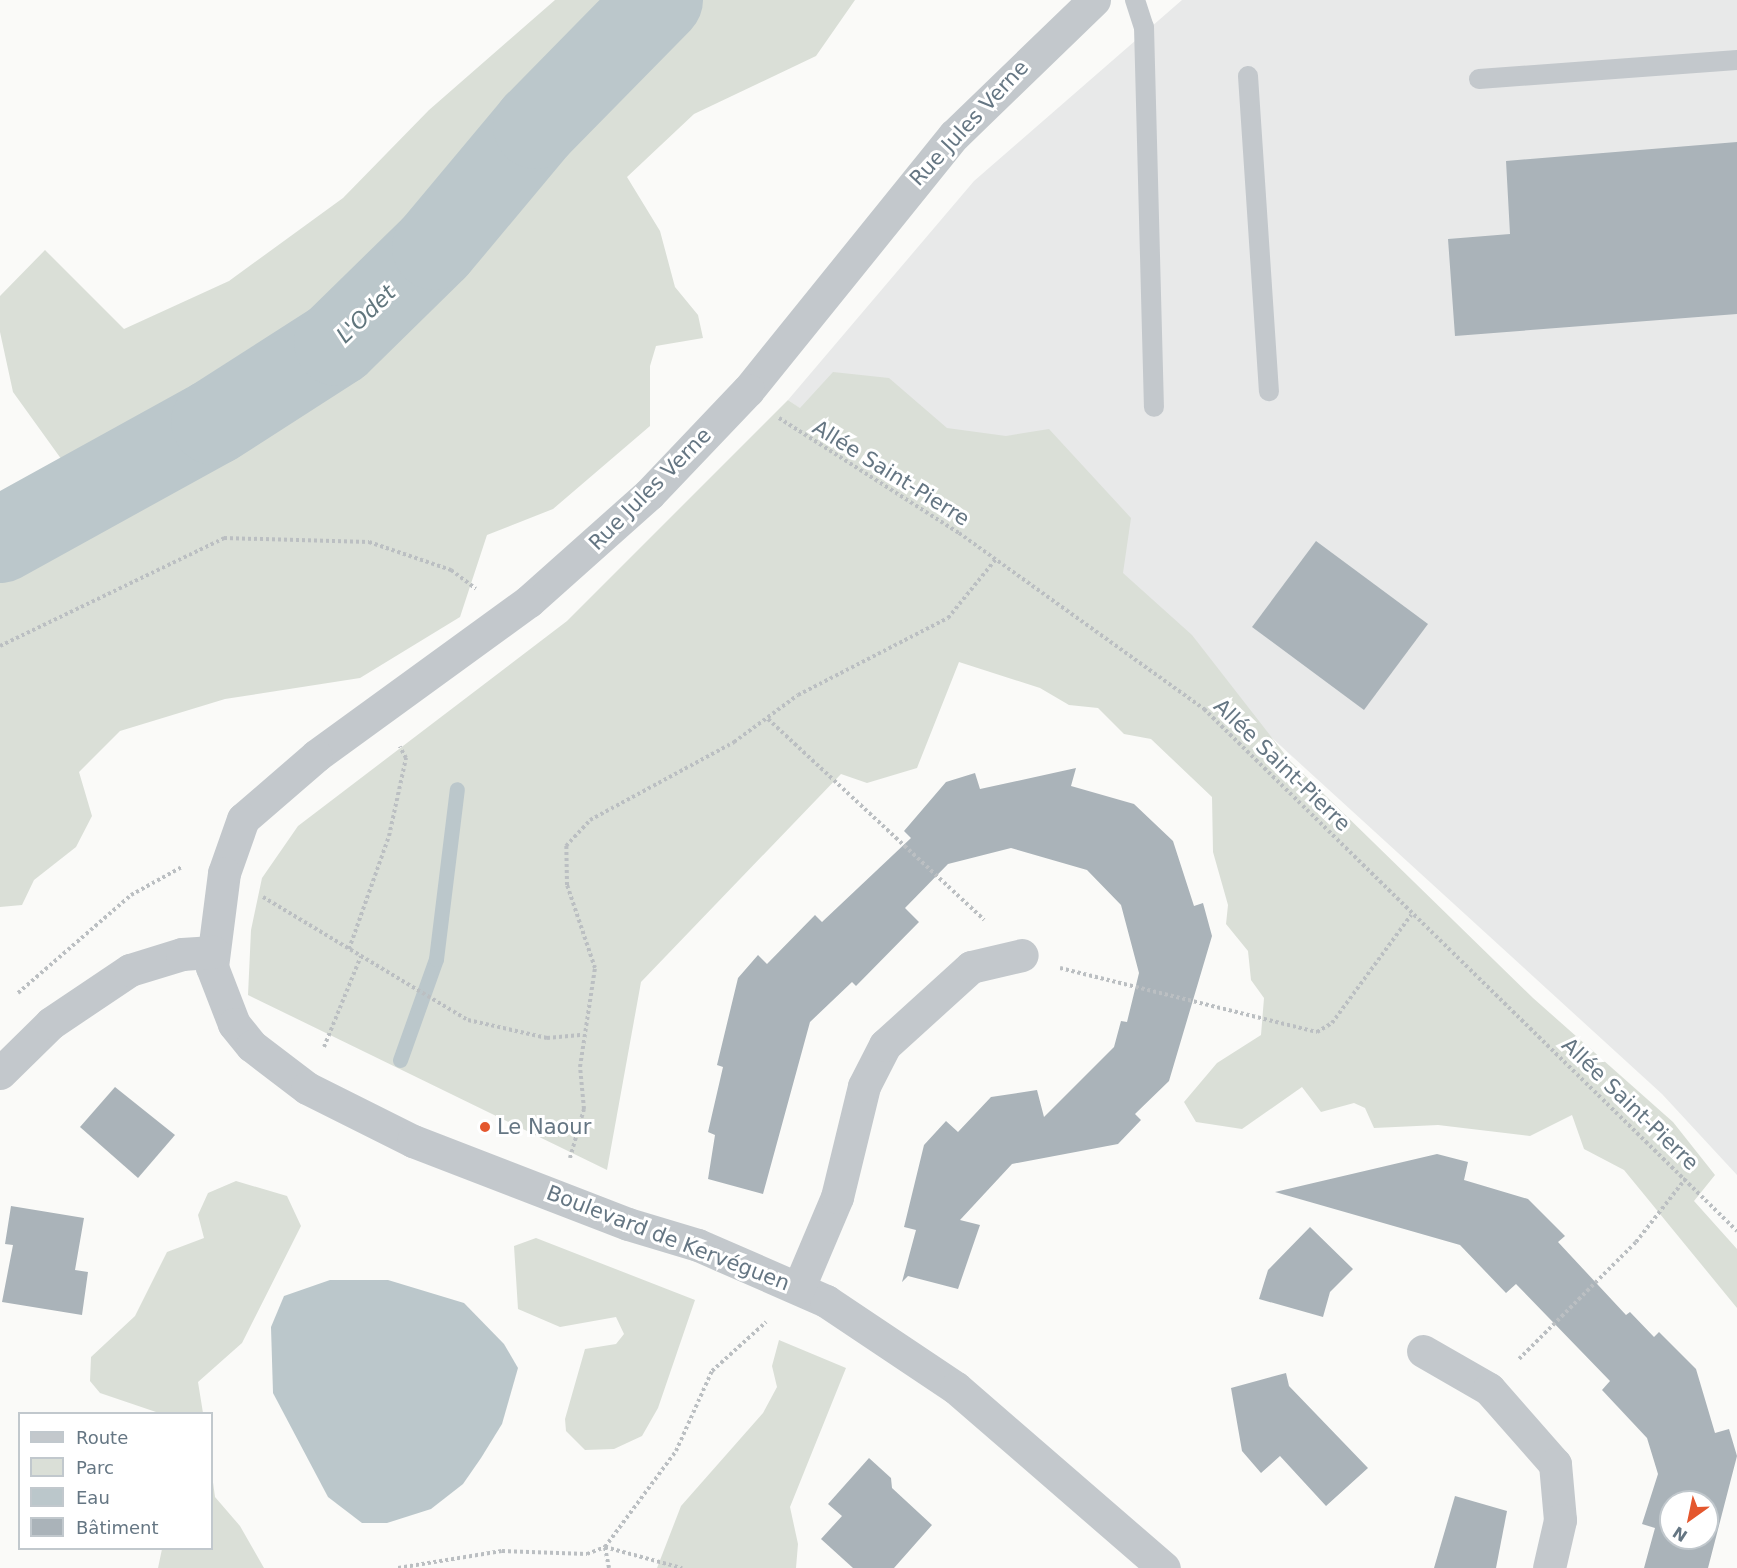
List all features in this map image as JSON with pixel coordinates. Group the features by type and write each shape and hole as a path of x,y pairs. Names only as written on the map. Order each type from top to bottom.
{"street":[{"name":"Rue Jules Verne","path":"213,952 224,873 243,819 316,756 380,712 509,615 649,494 748,390 921,172 1006,80 1094,0"},
{"path":"0,1073 51,1023 130,970 182,954 213,952"},
{"name":"Boulevard de Kervéguen","path":"213,952 218,990 234,1024 252,1046 307,1088 413,1141 558,1197 698,1245 799,1287 864,1324 956,1389 1164,1568"},
{"path":"799,1287 837,1197 864,1086 885,1045 971,967 1022,955"},
{"path":"1423,1351 1489,1389 1555,1464 1560,1520 1549,1568"}],"lane":[{"path":"1135,0 1144,27 1154,407"},
{"path":"1479,80 1737,60"},
{"path":"1248,76 1269,391"}],"path":[{"name":"Allée Saint-Pierre","path":"748,390 807,438 996,559 1204,709 1411,915 1686,1178 1737,1231"},
{"path":"0,646 224,538 369,542 451,570 509,615"},
{"path":"558,1197 584,1109 583,1035 595,968 567,885 566,846 590,820 768,719 798,695 948,618 996,559"},
{"path":"350,949 389,836 406,758 380,712"},
{"path":"768,719 1022,955 1099,982 1317,1032 1332,1023 1411,915"},
{"path":"8,1002 123,902 177,866 224,873 434,1000 505,1032 547,1038 583,1035"},
{"path":"307,1088 361,956"},
{"path":"1489,1389 1636,1242 1686,1178"},
{"path":"398,1568 502,1551 587,1554 604,1547 676,1451 712,1371 799,1287"},
{"path":"604,1547 609,1568"},
{"path":"604,1547 682,1568"}],"shaded area":[{"path":"1182,0 1737,0 1737,1175 1662,1094 1248,716 788,400 974,181"}],"green space":[{"path":"555,0 855,0 816,56 694,114 627,177 660,231 675,287 698,315 703,338 656,346 650,366 650,426 553,509 487,535 460,617 360,678 225,699 120,731 79,772 92,816 76,847 34,880 22,905 0,907 0,574 108,524 13,392 0,332 0,296 45,250 124,329 229,281 343,198 429,110"},
{"path":"833,372 889,378 947,428 1006,436 1049,429 1131,518 1123,573 1192,635 1290,761 1533,998 1673,1122 1715,1175 1694,1201 1737,1249 1737,1308 1624,1170 1584,1149 1572,1115 1530,1136 1438,1125 1374,1128 1365,1108 1354,1103 1321,1112 1302,1087 1242,1129 1196,1122 1184,1102 1217,1063 1261,1035 1264,998 1251,980 1248,951 1226,924 1228,905 1213,852 1212,797 1151,739 1124,734 1098,708 1069,705 1040,688 959,662 917,768 867,783 841,774 641,982 607,1170 248,995 251,930 262,878 298,826 567,621 788,400 800,408"},
{"path":"236,1181 287,1196 301,1226 242,1343 198,1382 203,1412 156,1412 100,1393 90,1381 91,1357 135,1316 167,1252 204,1238 198,1215 208,1193"},
{"path":"536,1238 695,1300 658,1408 642,1436 614,1449 585,1450 566,1431 565,1419 585,1349 616,1344 624,1334 616,1317 560,1327 518,1309 514,1246"},
{"path":"779,1340 846,1368 790,1507 798,1544 796,1568 657,1568 681,1506 763,1413 777,1387 772,1366"},
{"path":"213,1482 215,1497 240,1526 264,1568 158,1568 162,1550 213,1550"}],"water":[{"path":"330,1280 388,1280 464,1303 504,1344 518,1368 502,1424 463,1484 431,1509 387,1523 362,1523 328,1497 273,1393 271,1327 284,1296"}],"building":[{"path":"1737,142 1737,314 1455,336 1448,239 1510,234 1506,161"},
{"path":"1316,541 1428,624 1364,710 1252,627"},
{"path":"1076,768 1071,786 1134,804 1173,841 1194,906 1203,903 1212,936 1169,1081 1135,1114 1141,1120 1118,1144 1012,1164 960,1220 980,1225 958,1289 908,1276 902,1282 916,1230 904,1227 924,1145 946,1121 958,1132 991,1097 1037,1090 1044,1117 1114,1047 1121,1021 1127,1022 1139,973 1121,905 1087,870 1011,848 948,864 905,908 919,922 856,986 852,982 810,1022 763,1194 708,1179 715,1135 708,1132 723,1067 717,1065 738,978 758,955 767,964 815,915 822,922 911,838 904,831 946,782 975,773 980,789"},
{"path":"115,1087 175,1135 138,1178 80,1127"},
{"path":"1437,1154 1468,1162 1464,1180 1528,1199 1565,1236 1558,1242 1626,1315 1630,1312 1654,1337 1659,1332 1696,1369 1715,1433 1729,1429 1737,1456 1719,1526 1719,1490 1659,1490 1659,1550 1713,1550 1708,1568 1644,1568 1655,1528 1642,1524 1658,1474 1647,1438 1602,1390 1610,1381 1516,1284 1506,1293 1460,1245 1275,1192"},
{"path":"11,1206 84,1218 75,1270 88,1272 82,1315 2,1302 13,1245 5,1244"},
{"path":"1310,1227 1353,1269 1330,1292 1323,1317 1259,1299 1268,1270"},
{"path":"1286,1373 1289,1386 1368,1468 1326,1506 1280,1456 1261,1473 1242,1451 1231,1388"},
{"path":"869,1458 891,1478 892,1488 932,1525 894,1568 853,1568 821,1539 842,1516 828,1504"},
{"path":"1455,1496 1507,1511 1496,1568 1434,1568"}],"waterway":[{"name":"L'Odet","path":"0,540 214,422 337,343 435,247 536,126 660,0"},
{"path":"400,1060 436,959 457,789"}],"place":[{"name":"Le Naour","path":"485,1127"}]}
